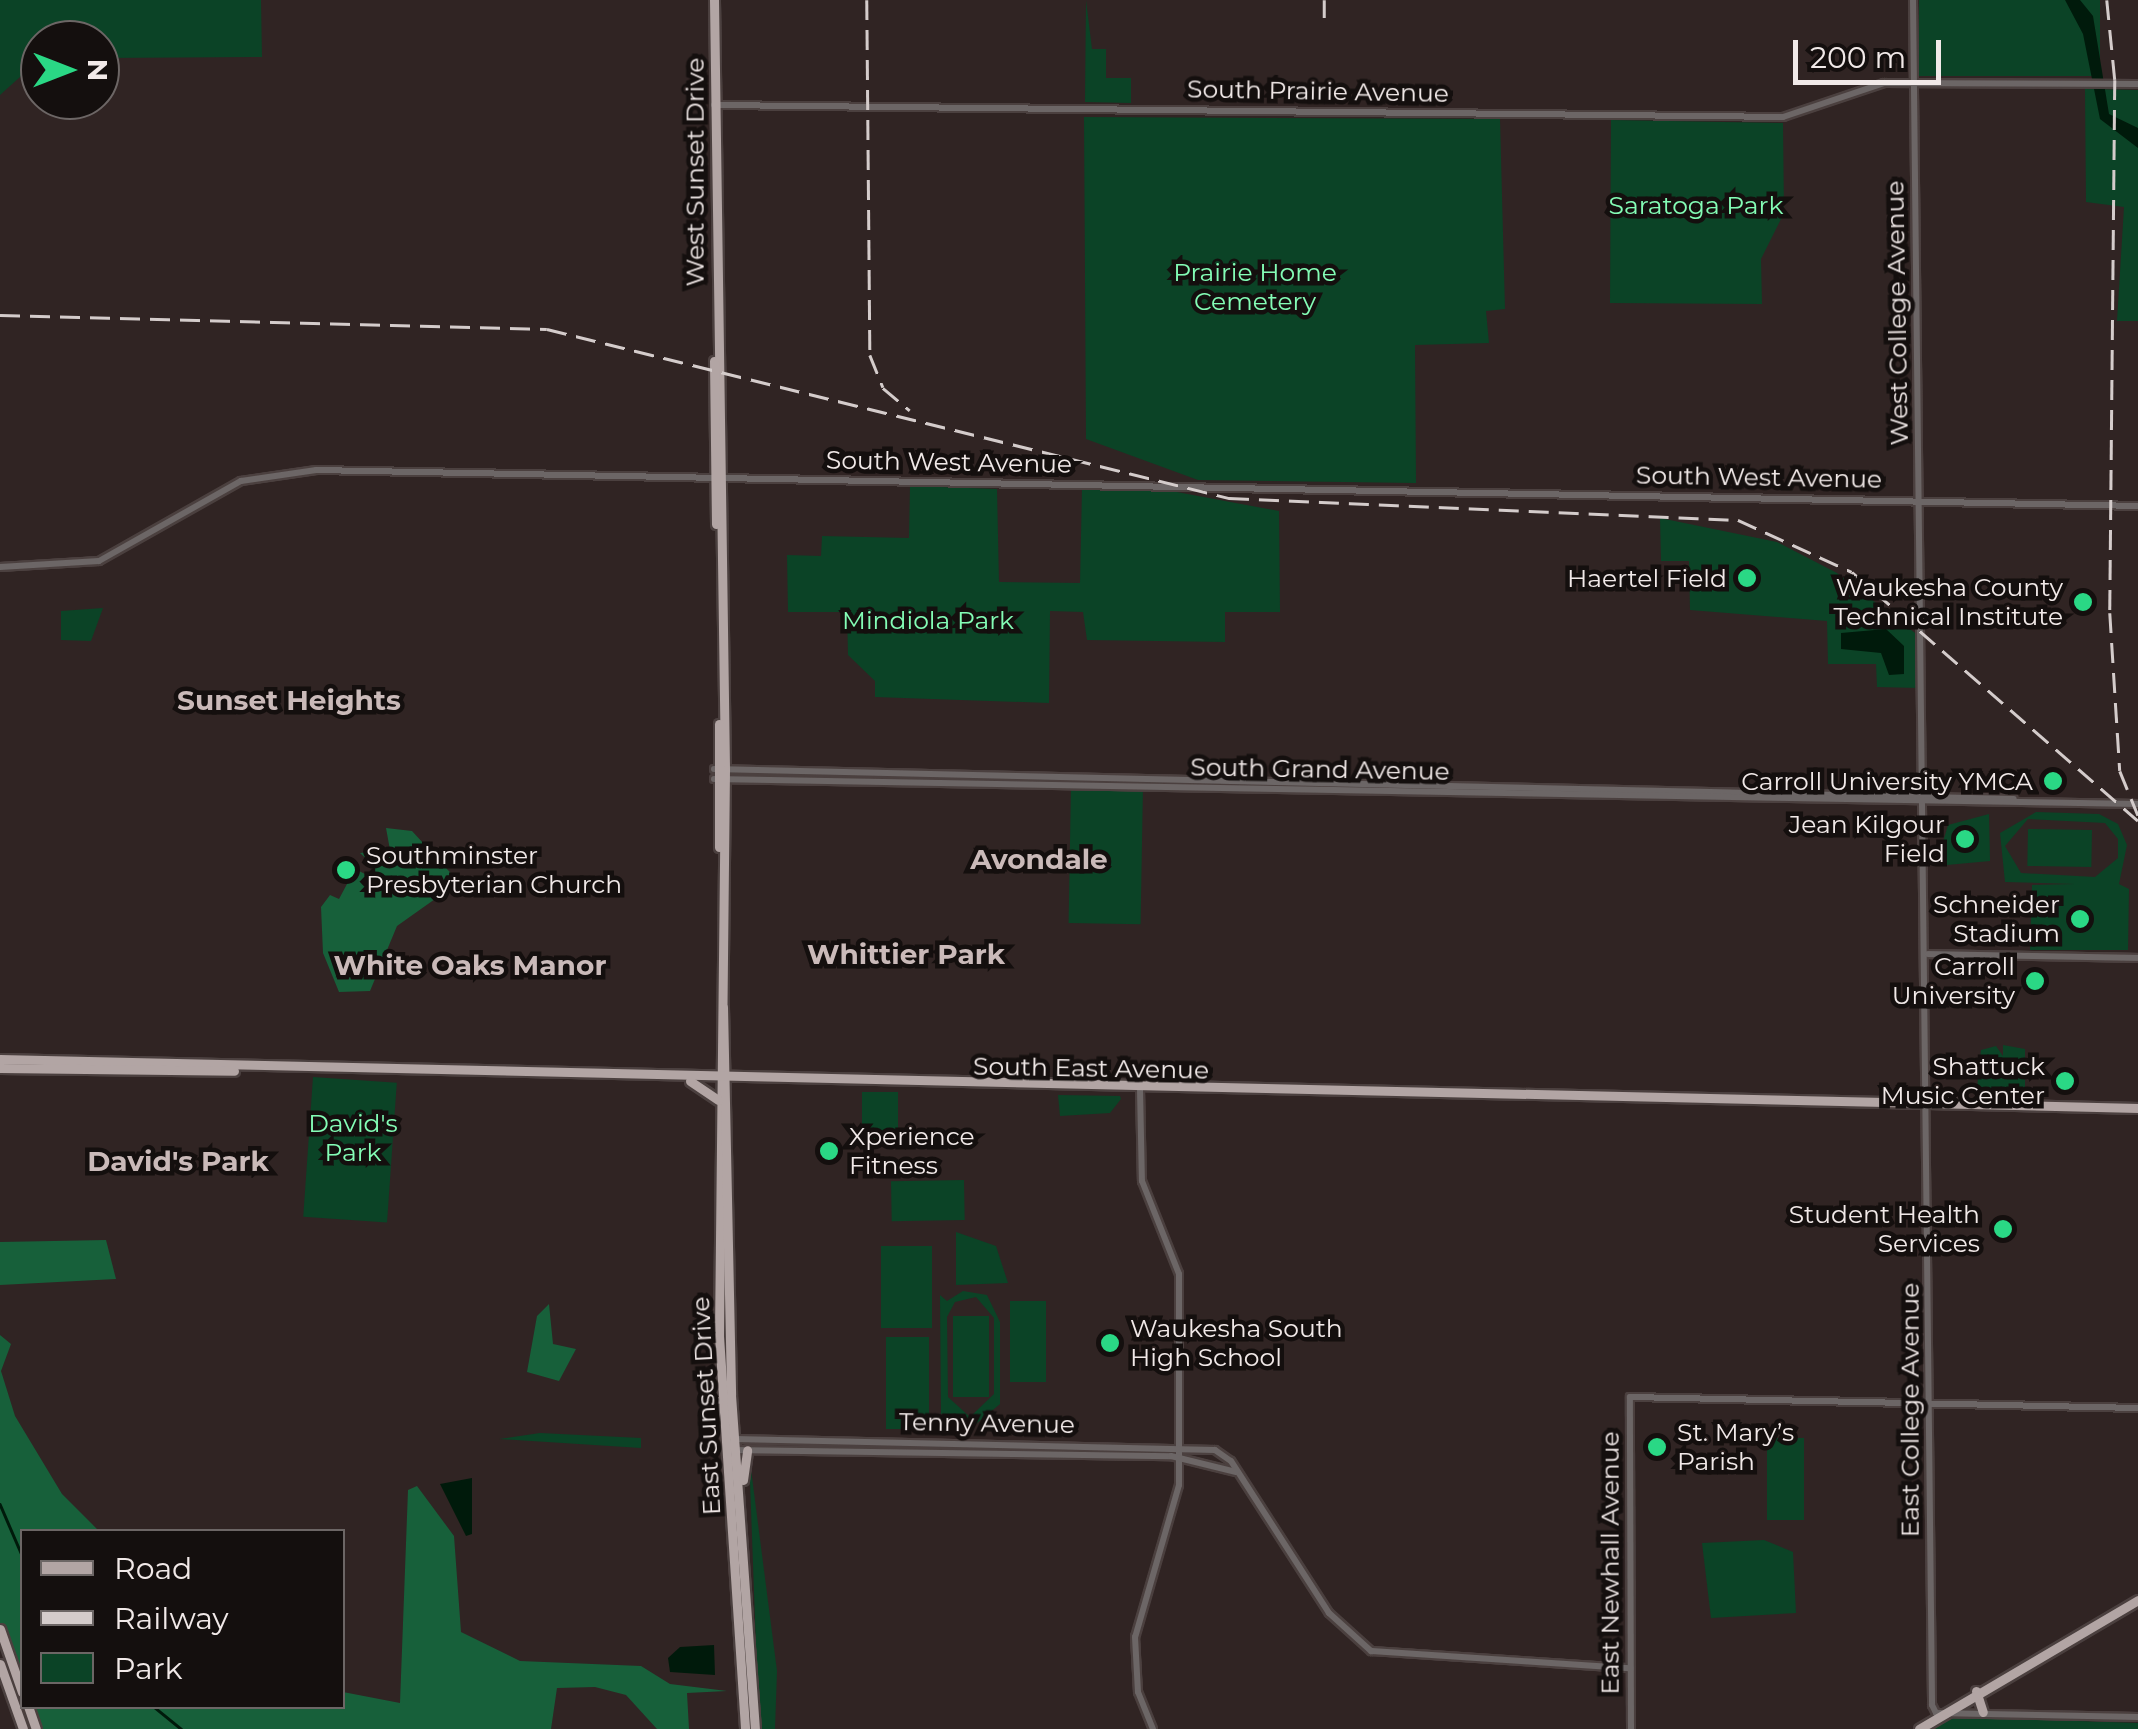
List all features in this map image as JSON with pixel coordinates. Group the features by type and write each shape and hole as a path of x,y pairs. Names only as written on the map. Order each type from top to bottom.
{"main road":[{"name":"West Sunset Drive","path":"714,0 723,1080"},
{"name":"West Sunset Drive","path":"722,1004 719,1042 723,1080"},
{"path":"700,1079 719,1042"},
{"name":"South East Avenue","path":"0,1058 252,1070"},
{"name":"South East Avenue","path":"0,1068 2138,1108"},
{"path":"688,1079 723,1105 740,1081"},
{"name":"East Sunset Drive","path":"723,1080 721,1388 734,1445 740,1498 746,1624 745,1729"},
{"name":"East Sunset Drive","path":"723,1105 734,1445 755,1729"},
{"path":"710,1438 721,1388"},
{"path":"1919,1729 1936,1714 2138,1600"},
{"path":"0,1629 20,1687"},
{"path":"0,1664 23,1729"},
{"path":"1976,1691 1983,1712"}],"street":[{"name":"West College Avenue","path":"1913,0 1930,1105"},
{"name":"South Prairie Avenue","path":"714,105 1783,118 1874,84 2088,80 2138,84"},
{"name":"South West Avenue","path":"0,567 99,562 230,486 288,471 2138,506"},
{"name":"South Grand Avenue","path":"719,774 2138,804"},
{"path":"1928,954 2138,958"},
{"path":"1140,1089 1142,1181 1178,1259 1181,1458 1173,1519 1135,1637 1138,1692 1153,1729"},
{"name":"East College Avenue","path":"1930,1105 1936,1714"},
{"name":"East Newhall Avenue","path":"1631,1729 1630,1397 1930,1404"},
{"path":"1930,1404 2138,1408"},
{"name":"Tenny Avenue","path":"734,1445 1215,1450 1237,1473 1322,1604 1371,1651 1630,1668"},
{"name":"Tenny Avenue","path":"734,1445 1181,1458 1237,1473"},
{"path":"1936,1714 2138,1717"}],"green space":[{"path":"0,0 261,0 262,57 120,58 120,20 20,20 20,77 0,95"},
{"path":"1086,0 1092,49 1106,49 1106,78 1131,78 1131,103 1085,102"},
{"path":"1919,0 2100,0 2100,76 1919,76"},
{"path":"2085,89 2138,90 2138,321 2117,321 2124,207 2086,202"},
{"name":"Prairie Home Cemetery","path":"1084,117 1500,119 1505,309 1486,311 1489,343 1415,345 1416,483 1198,480 1086,439"},
{"name":"Saratoga Park","path":"1611,120 1783,123 1784,213 1761,259 1762,304 1610,303"},
{"name":"Mindiola Park","path":"910,486 997,489 999,582 1080,583 1082,488 1166,490 1279,511 1280,612 1225,612 1225,642 1087,640 1083,612 1050,611 1049,703 875,697 875,681 848,655 847,612 788,612 787,555 821,556 822,536 909,538"},
{"path":"1660,518 1777,542 1837,573 1919,636 1920,688 1877,687 1876,664 1828,664 1827,621 1690,610 1689,561 1661,561"},
{"path":"103,608 91,641 61,640 61,611"},
{"path":"1071,785 1143,786 1141,924 1069,923"},
{"name":"Schneider Stadium","path":"2036,812 2099,814 2118,824 2127,845 2119,884 2129,889 2128,950 2030,950 2032,885 2075,884 2005,882 2000,833","holes":["2028,819 2105,823 2118,839 2118,858 2095,877 2021,873 2005,846"]},
{"name":"Jean Kilgour Field","path":"1989,814 1990,861 1936,866 1948,825"},
{"path":"386,828 412,831 459,882 397,926 370,991 339,992 323,953 321,907 330,895 339,899 355,869 369,876 374,866 360,853 390,850"},
{"path":"2028,829 2092,830 2091,867 2027,866"},
{"path":"2003,1045 2025,1049 2025,1094 1976,1098 1981,1050 1996,1046 2003,1056"},
{"name":"David's Park","path":"313,1077 397,1083 387,1223 303,1217"},
{"path":"862,1092 898,1092 898,1142 862,1142"},
{"path":"1058,1095 1121,1099 1110,1113 1060,1116"},
{"path":"964,1180 965,1220 892,1221 891,1181"},
{"path":"956,1232 996,1246 1008,1283 956,1285"},
{"path":"106,1240 116,1279 0,1285 0,1242"},
{"path":"881,1246 932,1246 932,1328 881,1328"},
{"path":"963,1291 987,1295 1000,1322 1000,1404 976,1424 941,1414 940,1295 947,1301","holes":["976,1297 994,1318 994,1394 970,1417 948,1397 947,1317 955,1302"]},
{"path":"1010,1301 1046,1301 1046,1382 1010,1382"},
{"path":"549,1304 553,1344 576,1349 559,1381 527,1372 537,1316"},
{"path":"953,1316 989,1316 989,1397 953,1397"},
{"path":"0,1335 11,1344 1,1371 15,1416 62,1494 97,1529 20,1529 20,1683 0,1626"},
{"path":"886,1337 929,1337 929,1429 886,1429"},
{"path":"540,1433 641,1438 641,1448 499,1439"},
{"path":"1767,1438 1804,1438 1804,1520 1767,1520"},
{"path":"749,1454 777,1671 775,1729 759,1729"},
{"path":"417,1486 454,1536 461,1632 520,1661 641,1666 670,1684 727,1691 687,1693 689,1729 657,1729 626,1695 595,1687 557,1688 551,1729 37,1729 30,1709 345,1709 345,1692 400,1703 408,1490"},
{"path":"1764,1540 1793,1552 1796,1613 1711,1618 1702,1543"},
{"path":"1956,1717 2138,1723 2138,1729 1930,1729"}],"shaded area":[{"path":"2065,0 2080,0 2093,16 2109,114 2138,128 2138,148 2100,119 2083,34"},
{"path":"1886,629 1904,646 1904,674 1889,675 1881,653 1841,649 1841,633"},
{"path":"472,1478 472,1534 466,1536 440,1484"},
{"path":"714,1645 715,1675 670,1672 668,1658 680,1647"}],"waterway":[{"path":"0,1504 20,1550"},
{"path":"157,1709 181,1729"}],"railway":[{"path":"867,0 870,355 883,388 910,411"},
{"path":"1324,0 1324,18"},
{"path":"2107,0 2115,80 2110,613 2120,771 2138,815"},
{"path":"0,315 547,329 1229,498 1738,520 1852,572 2138,821"}],"place":[{"name":"Haertel Field","path":"1747,578"},
{"name":"Waukesha County Technical Institute","path":"2083,602"},
{"name":"Carroll University YMCA","path":"2053,781"},
{"name":"Jean Kilgour Field","path":"1965,839"},
{"name":"Southminster Presbyterian Church","path":"346,870"},
{"name":"Schneider Stadium","path":"2080,919"},
{"name":"Carroll University","path":"2035,981"},
{"name":"Shattuck Music Center","path":"2065,1081"},
{"name":"Xperience Fitness","path":"829,1151"},
{"name":"Student Health Services","path":"2003,1229"},
{"name":"Waukesha South High School","path":"1110,1343"},
{"name":"St. Mary’s Parish","path":"1657,1447"}],"district":[{"name":"Sunset Heights","path":"289,700"},
{"name":"Avondale","path":"1039,859"},
{"name":"Whittier Park","path":"906,954"},
{"name":"White Oaks Manor","path":"470,965"},
{"name":"David's Park","path":"178,1161"}]}
